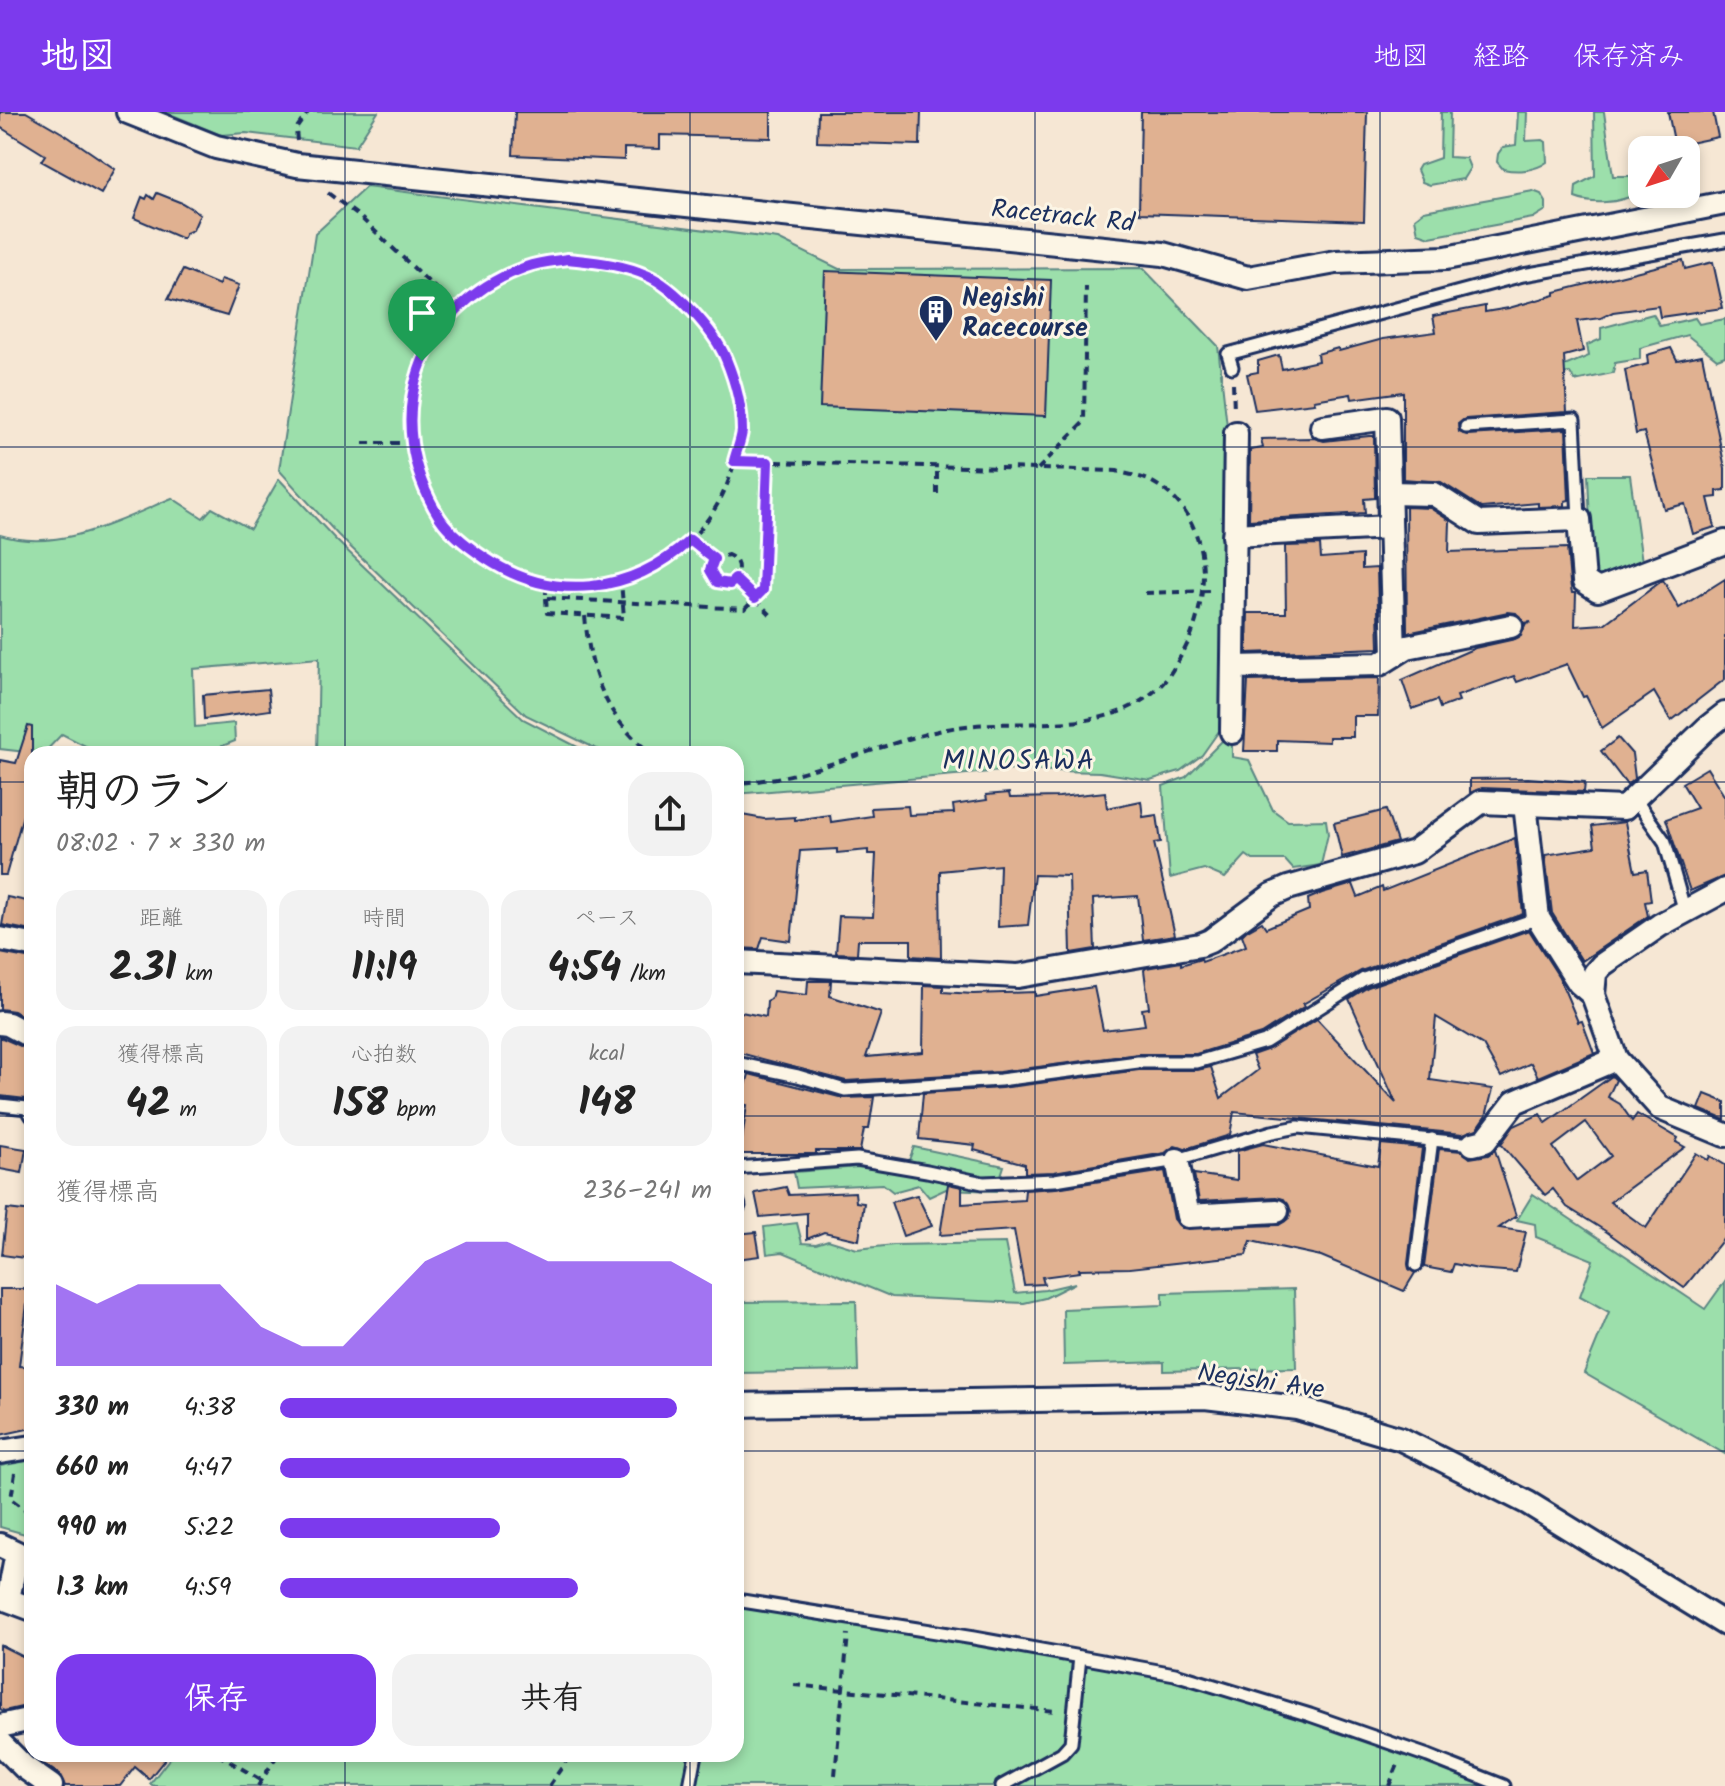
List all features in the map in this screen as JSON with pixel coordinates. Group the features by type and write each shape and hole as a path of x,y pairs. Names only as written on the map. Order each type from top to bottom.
{"street":[{"name":"Racetrack Rd","path":"128,112 216,147 297,165 1163,254 1248,278 1336,262 1446,258 1725,203"},
{"path":"1322,427 1387,418 1394,655"},
{"path":"1232,732 1236,433"},
{"path":"1389,493 1434,494 1479,523 1579,519 1584,581 1598,590 1725,542"},
{"path":"1234,535 1390,527"},
{"path":"1233,667 1380,664 1407,647 1511,626"},
{"path":"744,962 1018,976 1200,945 1210,941 1272,895 1288,888 1414,852 1481,802 1624,808 1725,714"},
{"path":"1525,804 1538,918 1579,983 1593,995"},
{"path":"1725,890 1660,925 1602,965 1595,973 1593,995 1616,1059 1660,1108 1725,1135"},
{"path":"0,939 24,944"},
{"path":"0,1023 24,1033"},
{"path":"1473,1144 1485,1141 1515,1102 1616,1059"},
{"path":"1177,1160 1188,1216 1277,1211"},
{"name":"Negishi Ave","path":"744,1405 1205,1397 1297,1408 1416,1446 1528,1503 1725,1624"},
{"path":"0,1545 17,1553 8,1600 24,1606"},
{"path":"0,1726 24,1721"},
{"path":"0,1743 24,1767 51,1786"}],"lane":[{"path":"1232,367 1228,354 1523,275 1725,240"},
{"path":"1466,427 1574,420 1579,519"},
{"path":"1634,798 1665,842 1685,912"},
{"path":"744,1065 845,1090 1000,1080 1138,1062 1197,1062 1265,1042 1364,979 1538,918"},
{"path":"0,1105 24,1108"},
{"path":"744,1167 857,1159 983,1183 1055,1180 1177,1160 1298,1127 1473,1144"},
{"path":"1416,1265 1432,1139"},
{"path":"744,1601 1175,1674 1261,1699 1405,1748 1504,1786"},
{"path":"1002,1786 1062,1753 1071,1743 1080,1657"},
{"path":"690,1786 694,1762"}],"path":[{"path":"297,165 296,129 308,112"},
{"path":"326,191 360,217 457,309"},
{"path":"568,259 608,263 648,275 677,296 725,356 736,391 742,434 726,487 706,525 674,554 621,581 589,587 546,586 507,572 473,550 442,520 421,481 411,443 410,402 422,361 449,316 457,309 487,286 527,266 568,259"},
{"path":"1038,469 1084,422 1086,287"},
{"path":"1232,367 1236,433"},
{"path":"363,443 411,443"},
{"path":"734,461 1117,471 1151,481 1182,506 1199,537 1203,565 1201,591 1188,644 1163,684 1130,709 1091,721 1001,722 948,729 810,771 772,780 744,782"},
{"path":"546,598 745,609 763,590 768,462"},
{"path":"937,467 937,494"},
{"path":"690,540 714,559"},
{"path":"728,555 734,558 738,570 730,584 717,582 710,570 714,559 728,555"},
{"path":"735,579 773,617"},
{"path":"546,586 547,613 624,618 621,581"},
{"path":"1145,593 1234,590"},
{"path":"585,616 590,661 601,690 631,735 643,746"},
{"path":"17,1450 11,1499 24,1509"},
{"path":"835,1775 849,1627"},
{"path":"794,1685 1074,1713"},
{"path":"1389,1786 1405,1748"},
{"path":"231,1762 261,1780"},
{"path":"258,1786 273,1762"},
{"path":"549,1786 566,1762"}],"green space":[{"path":"165,112 378,112 356,146 246,133 221,135"},
{"path":"1441,112 1450,112 1449,157 1466,158 1470,168 1463,179 1430,185 1422,182 1417,170 1420,165 1440,158"},
{"path":"1518,112 1527,112 1526,141 1546,142 1547,162 1526,170 1503,169 1497,162 1498,154 1503,147 1516,145"},
{"path":"1594,112 1604,112 1613,176 1628,176 1628,197 1606,202 1575,198 1576,186 1595,176"},
{"path":"366,187 778,239 839,269 1143,268 1218,346 1229,444 1219,731 1202,755 1180,771 1150,780 1100,772 1013,770 744,793 744,746 591,746 526,715 338,535 279,470 315,234"},
{"path":"1533,191 1541,194 1546,210 1533,218 1430,237 1418,233 1415,218 1424,211"},
{"path":"1653,314 1660,326 1695,318 1699,324 1725,319 1725,356 1717,359 1687,335 1640,348 1640,359 1615,363 1613,373 1575,381 1570,373 1527,376 1526,368 1567,365 1589,356 1587,345 1601,339 1601,328"},
{"path":"1588,475 1630,475 1642,562 1600,581 1592,574"},
{"path":"279,479 335,539 523,719 575,746 317,746 319,658 193,669 195,727 234,723 235,741 222,746 85,746 62,734 51,746 24,746 24,752 0,749 0,535 22,540 66,537 109,525 172,498 203,518 212,508 250,529"},
{"path":"1224,739 1232,743 1232,757 1249,760 1273,810 1288,821 1326,820 1328,834 1321,865 1293,869 1285,860 1253,860 1246,855 1225,878 1204,869 1170,878 1163,786 1186,777"},
{"path":"914,1147 1004,1166 996,1191 946,1189 929,1197 919,1185 893,1192 883,1184 797,1188 794,1172 859,1167 904,1173"},
{"path":"1533,1194 1705,1309 1725,1281 1725,1454 1584,1373 1609,1312 1580,1296 1593,1260 1536,1237 1535,1224 1517,1220"},
{"path":"797,1223 802,1243 816,1244 828,1240 857,1249 894,1245 1005,1243 1015,1293 1075,1283 1045,1298 1024,1303 892,1297 783,1252 767,1254 764,1227"},
{"path":"1294,1289 1296,1368 1164,1371 1164,1362 1064,1365 1063,1309 1163,1305 1163,1293"},
{"path":"856,1301 858,1371 744,1373 744,1302"},
{"path":"24,1462 24,1534 0,1527 0,1466"},
{"path":"744,1606 1166,1676 1313,1720 1489,1786 154,1786 150,1784 167,1762 744,1762"}],"building":[{"path":"0,112 26,112 115,169 101,194 41,161 45,155 0,127"},
{"path":"515,112 771,112 771,138 660,135 660,149 624,148 624,160 513,155"},
{"path":"818,112 921,112 920,145 817,142"},
{"path":"1141,112 1367,112 1364,221 1139,213"},
{"path":"1668,112 1713,112 1718,137 1700,141 1700,136 1673,136"},
{"path":"157,193 200,214 193,230 186,233 183,239 134,218 142,197 146,199 148,195 154,199"},
{"path":"1683,260 1685,269 1713,262 1723,308 1660,317 1658,306 1577,321 1583,351 1564,356 1567,412 1465,419 1458,424 1459,432 1467,435 1566,429 1569,500 1565,501 1565,506 1538,507 1538,503 1482,508 1441,482 1403,479 1403,392 1352,399 1351,394 1314,400 1315,403 1255,410 1247,374 1258,372 1258,361 1279,355 1282,369 1318,361 1317,354 1338,348 1339,351 1383,339 1436,332 1433,316 1485,306 1485,312 1509,308 1555,295 1555,292"},
{"path":"183,270 219,285 221,279 239,285 227,316 168,299"},
{"name":"Negishi Racecourse","path":"825,271 1051,280 1046,416 820,407"},
{"path":"1671,348 1677,360 1702,355 1725,468 1725,490 1717,491 1717,497 1708,498 1715,527 1693,534 1685,504 1664,509 1644,432 1636,434 1625,370 1648,364 1647,355"},
{"path":"1374,436 1375,498 1364,499 1365,513 1249,520 1250,450 1263,448 1261,439 1314,438 1324,441"},
{"path":"1406,507 1430,508 1450,521 1449,552 1567,548 1572,593 1576,593 1575,626 1604,624 1663,580 1679,608 1725,579 1725,679 1671,721 1654,692 1602,728 1567,664 1517,682 1514,676 1457,696 1459,701 1440,708 1437,700 1412,709 1402,680 1475,648 1515,639 1531,622 1524,623 1516,613 1508,612 1407,633"},
{"path":"1320,545 1321,558 1362,555 1362,569 1377,568 1379,648 1247,653 1248,613 1286,613 1285,546"},
{"path":"1379,678 1378,716 1353,716 1353,737 1329,737 1329,742 1277,740 1277,751 1244,751 1248,681"},
{"path":"268,689 270,710 204,719 203,695"},
{"path":"28,726 32,727 32,746 24,746 24,812 6,875 0,875 0,760 16,763"},
{"path":"1618,738 1632,754 1635,778 1627,785 1601,751"},
{"path":"1707,768 1725,797 1725,876 1690,891 1666,819 1697,808 1682,783"},
{"path":"1528,778 1585,782 1584,792 1482,788 1470,793 1470,779"},
{"path":"1105,792 1107,808 1141,801 1143,817 1157,815 1161,842 1154,843 1175,935 1143,940 1138,896 1093,899 1095,949 1071,953 1069,876 1034,875 1028,925 998,927 1000,865 940,871 941,958 911,956 911,940 858,940 857,954 836,953 839,916 873,917 876,854 868,854 868,850 837,853 837,849 800,851 791,941 763,937 759,949 744,948 744,815 764,819 795,817 795,820 830,815 831,822 872,816 871,808 908,806 909,815 954,813 953,805 987,800 986,795 1009,793 1010,798"},
{"path":"1386,810 1397,842 1342,857 1334,823"},
{"path":"1625,822 1635,872 1647,870 1651,901 1645,902 1648,916 1582,961 1552,913 1545,855 1595,847 1592,826"},
{"path":"1515,838 1523,914 1361,971 1303,1004 1305,1006 1261,1034 1196,1054 1138,1054 999,1072 846,1081 744,1054 744,1013 766,1017 767,1001 771,999 773,991 807,995 808,981 831,981 830,996 881,1013 866,1057 923,1052 924,985 943,986 943,992 1035,992 1035,996 1094,987 1103,1030 1145,1025 1142,1009 1149,1008 1146,968 1181,962 1181,965 1201,959 1202,962 1246,946 1242,935 1246,931 1262,922 1266,928 1309,910 1308,899 1322,893 1353,884 1358,897 1382,887 1383,891"},
{"path":"7,897 24,900 24,929 2,925"},
{"path":"1529,930 1559,977 1578,1022 1582,1021 1594,1053 1538,1077 1531,1063 1501,1077 1483,1045 1436,1017 1430,1080 1493,1089 1486,1116 1477,1129 1463,1134 1234,1112 1230,1135 1185,1149 1175,1146 1165,1153 1054,1172 1025,1173 1025,1164 974,1150 975,1145 919,1139 923,1093 1001,1088 1139,1070 1197,1070 1211,1067 1221,1098 1258,1070 1252,1055 1269,1049 1317,1019 1396,1103 1349,999 1368,987"},
{"path":"0,953 24,958 24,1017 14,1011 0,1009"},
{"path":"0,1037 24,1048 24,1099 0,1096"},
{"path":"749,1074 843,1098 874,1097 869,1129 864,1129 860,1151 744,1154 747,1105 744,1104"},
{"path":"1612,1076 1616,1080 1608,1097 1620,1104 1632,1121 1637,1114 1678,1138 1676,1142 1685,1147 1610,1202 1646,1228 1696,1153 1708,1160 1710,1156 1725,1165 1725,1237 1684,1288 1567,1207 1553,1189 1545,1195 1501,1144 1514,1126 1540,1114 1546,1123","holes":["1586,1122 1611,1156 1577,1181 1553,1147"]},
{"path":"1705,1094 1725,1102 1725,1120 1699,1109"},
{"path":"1263,1144 1378,1166 1381,1144 1422,1148 1408,1264 1415,1273 1404,1291 1321,1256 1251,1241 1246,1255 1130,1268 1079,1269 1080,1272 1042,1277 1044,1284 1024,1285 1014,1230 940,1235 948,1184 962,1187 962,1204 1024,1200 1025,1190 1165,1171 1174,1219 1182,1228 1279,1225 1289,1218 1291,1211 1284,1199 1199,1201 1194,1174 1237,1180 1237,1151"},
{"path":"0,1145 24,1149 22,1173 0,1169"},
{"path":"1439,1149 1462,1151 1470,1158 1488,1155 1495,1150 1516,1216 1499,1228 1526,1232 1516,1272 1454,1264 1451,1272 1424,1267"},
{"path":"786,1187 789,1195 855,1192 856,1202 864,1203 859,1240 824,1232 807,1239 807,1213 760,1217 755,1193"},
{"path":"917,1195 932,1226 903,1236 891,1202"},
{"path":"7,1209 24,1211 24,1258 2,1255"},
{"path":"756,1232 760,1256 744,1258 744,1233"},
{"path":"0,1289 24,1289 24,1328 19,1366 24,1366 24,1430 0,1435"},
{"path":"0,1645 24,1657 24,1706 4,1711 0,1709"},
{"path":"41,1762 163,1762 149,1779 135,1767 120,1786 65,1786 60,1775"}],"place":[{"name":"Negishi Racecourse","path":"936,343"}],"district":[{"name":"MINOSAWA","path":"1019,759"}],"route":[{"path":"568,259 608,263 648,275 677,296 725,356 736,391 742,434 734,461 768,462 763,590 755,598 735,579 730,584 717,582 710,570 714,559 690,540 674,554 630,578 589,587 546,586 507,572 473,550 442,520 421,481 411,443 410,402 422,361 449,316 487,286 527,266 568,259"}]}
